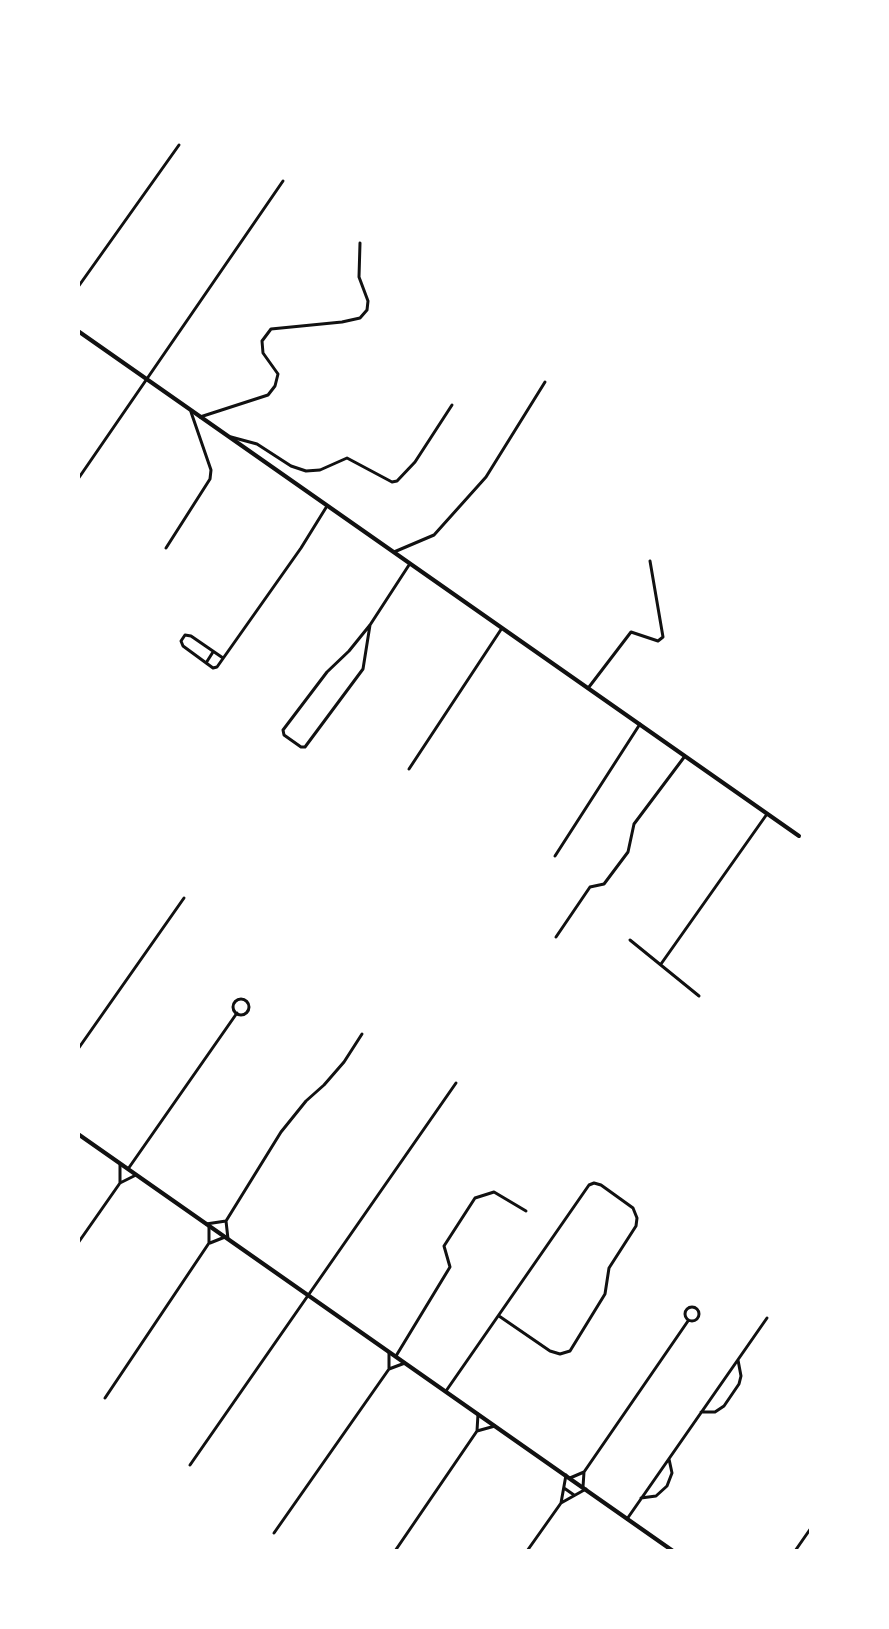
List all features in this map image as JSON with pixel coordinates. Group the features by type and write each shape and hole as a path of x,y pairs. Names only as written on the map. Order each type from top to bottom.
{"street":[{"path":"78,287 180,145"},
{"path":"78,479 283,181"},
{"path":"199,417 268,395 275,386 278,374 263,353 262,341 271,329 360,318 367,310 368,301 359,277 360,243"},
{"path":"78,331 410,565 589,687 799,837"},
{"path":"394,552 434,535 486,477 545,382"},
{"path":"231,437 257,444 291,466 306,471 320,470 347,458 392,482 397,481 415,462 452,405"},
{"path":"166,548 210,479 212,470 191,412"},
{"path":"223,658 191,636 186,636 181,641 183,646 206,663 217,667 327,506"},
{"path":"589,687 632,632 658,641 663,637 650,561"},
{"path":"370,625 363,669 306,747 301,747 284,735 284,730 327,672 349,651 370,625 410,565"},
{"path":"409,768 502,628"},
{"path":"206,663 214,651"},
{"path":"555,856 640,724"},
{"path":"556,937 590,887 604,884 628,852 634,824 685,756"},
{"path":"661,964 767,814"},
{"path":"78,1049 184,898"},
{"path":"630,940 699,996"},
{"path":"128,1169 237,1013 247,1012 248,1002 238,999 234,1003 237,1013"},
{"path":"226,1238 226,1221 281,1132 306,1101 344,1062 362,1034"},
{"path":"190,1465 456,1083"},
{"path":"78,1134 673,1551"},
{"path":"120,1165 120,1183"},
{"path":"78,1243 120,1183 136,1175"},
{"path":"446,1391 590,1185 594,1183 601,1185 633,1208 637,1218 636,1226 609,1268 604,1294 570,1351 560,1354 550,1351 499,1316"},
{"path":"396,1356 450,1267 444,1246 475,1198 494,1192 526,1211"},
{"path":"208,1225 226,1221"},
{"path":"208,1225 209,1244"},
{"path":"105,1398 209,1244 226,1238"},
{"path":"691,1307 696,1308 699,1318 694,1322 688,1320 685,1316 686,1310 691,1307"},
{"path":"627,1519 767,1318"},
{"path":"584,1488 584,1472 688,1320"},
{"path":"389,1352 389,1369"},
{"path":"701,1412 719,1410 734,1392 741,1376 738,1359"},
{"path":"274,1533 389,1369 405,1363"},
{"path":"395,1551 477,1431 478,1414"},
{"path":"477,1431 495,1426"},
{"path":"641,1498 656,1496 667,1486 672,1473 669,1458"},
{"path":"568,1476 584,1472"},
{"path":"561,1503 568,1476"},
{"path":"564,1488 574,1495"},
{"path":"527,1551 561,1503 584,1488"},
{"path":"795,1551 811,1528"},
{"path":"662,1551 666,1546"}]}
